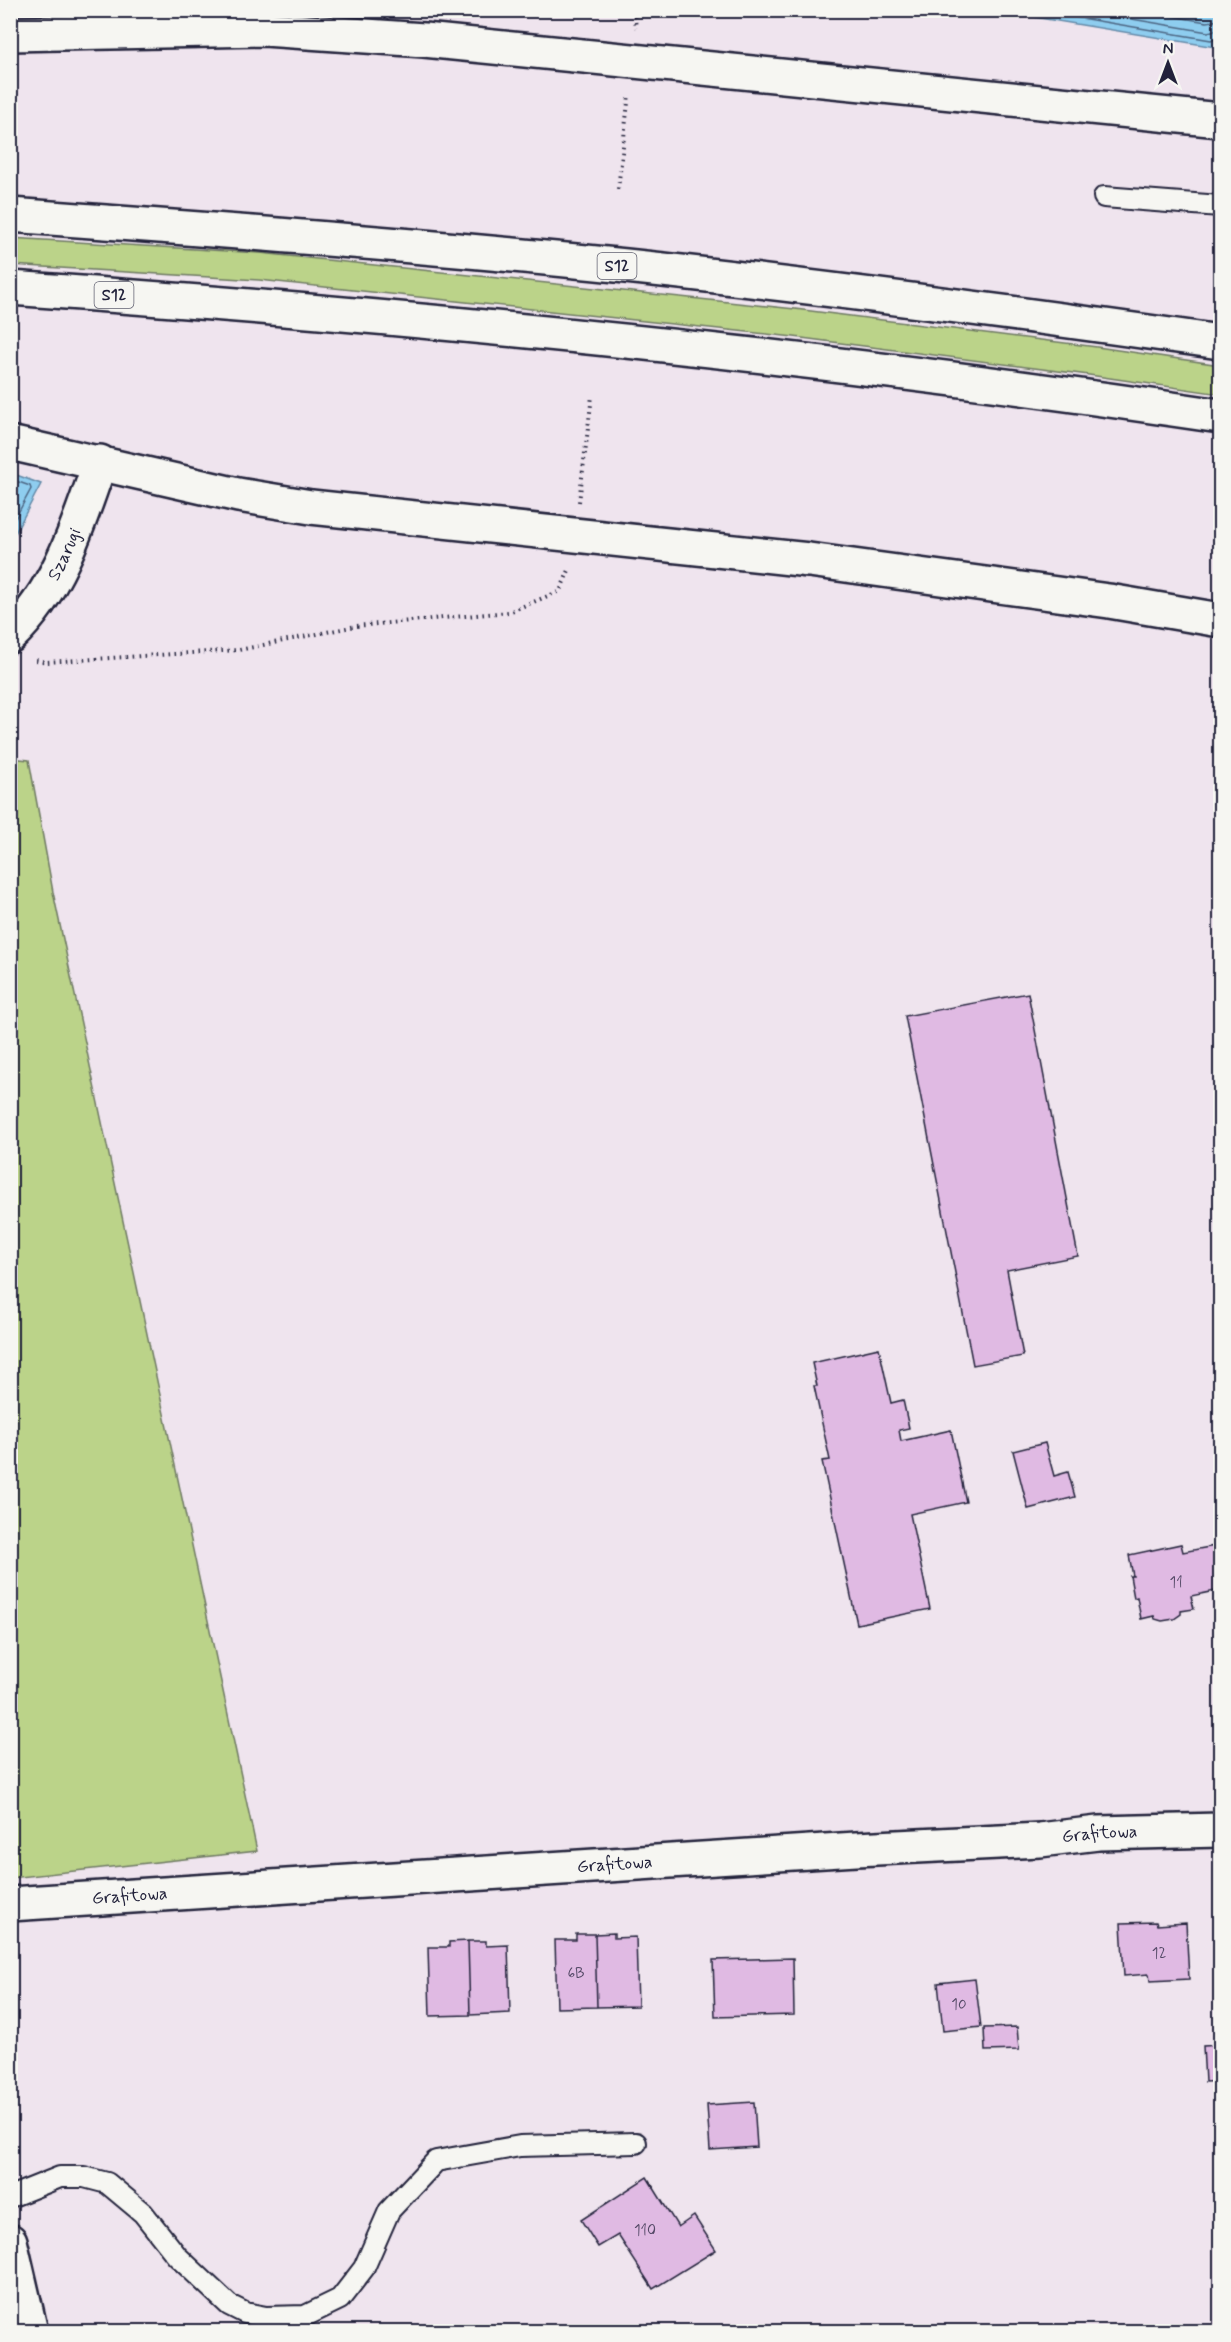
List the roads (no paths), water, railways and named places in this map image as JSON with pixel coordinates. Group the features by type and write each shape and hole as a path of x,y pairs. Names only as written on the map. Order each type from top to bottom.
{"main road":[{"path":"10,34 264,29 378,37 1221,120"},
{"name":"S12","path":"10,215 446,249 627,267 782,284 1221,342"},
{"name":"S12","path":"10,288 218,302 646,344 944,378 1221,416"},
{"path":"10,443 238,495 311,507 809,560 1109,601 1221,621"},
{"name":"Szarugi","path":"20,648 22,625 48,588 86,504 100,462"},
{"name":"Grafitowa","path":"10,1904 856,1849 1040,1840 1098,1833 1221,1830"},
{"path":"10,2241 31,2331"}],"lane":[{"path":"1104,197 1221,206"},
{"path":"10,2197 60,2178 84,2177 107,2184 143,2213 177,2256 229,2306 245,2313 266,2317 305,2316 340,2299 364,2268 389,2211 436,2161 520,2146 636,2143"}],"water":[{"path":"997,11 1220,11 1220,39 1215,47"},
{"path":"10,473 41,484 11,541"}]}
